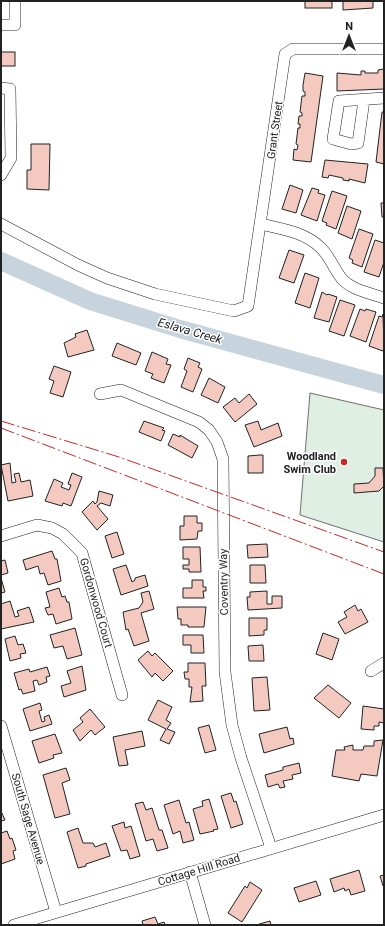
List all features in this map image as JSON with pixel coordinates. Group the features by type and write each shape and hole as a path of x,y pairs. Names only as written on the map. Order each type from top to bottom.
{"street":[{"path":"1,25 15,25 15,1"},
{"name":"Grant Street","path":"1,224 78,265 114,280 155,294 234,310 248,306 261,224 284,54 293,49 384,49"},
{"path":"1,88 10,89 11,158 1,175"},
{"path":"364,100 384,98"},
{"path":"261,224 296,232 310,239 321,248 342,279 354,288 384,298"},
{"name":"Coventry Way","path":"100,394 121,390 182,414 199,422 209,430 218,442 223,459 225,672 228,704 241,758 271,848"},
{"name":"Gordonwood Court","path":"1,536 37,525 52,528 63,534 82,553 122,695"},
{"path":"371,671 384,663"},
{"name":"South Sage Avenue","path":"1,726 56,912"},
{"name":"Cottage Hill Road","path":"14,925 384,815"},
{"path":"190,872 205,925"}],"green space":[{"name":"Woodland Swim Club","path":"310,393 384,410 384,542 300,515"}],"building":[{"path":"305,1 332,1 332,8 305,8"},
{"path":"343,1 373,1 373,8 343,10"},
{"path":"1,52 15,52 15,66 1,66"},
{"path":"384,69 384,89 337,91 337,73 361,75 361,71 365,71 365,73 378,73 378,70"},
{"path":"305,73 323,76 311,162 293,160 294,149 297,150 298,145 296,144 298,128 300,128 300,124 298,124 299,116 302,116 302,113 300,112 302,96 305,96 303,85"},
{"path":"382,112 384,112 384,164 376,162"},
{"path":"31,144 50,144 49,190 27,189 27,170 31,170"},
{"path":"325,160 368,164 365,183 349,179 349,181 343,180 343,178 329,175 328,178 322,177"},
{"path":"290,185 303,190 296,213 282,209"},
{"path":"312,188 319,190 318,193 325,195 317,221 301,215"},
{"path":"332,191 347,196 336,229 326,225 327,223 322,221"},
{"path":"381,203 384,203 384,217 382,217"},
{"path":"347,206 361,211 352,239 338,233"},
{"path":"359,229 373,234 362,267 352,263 353,260 349,258"},
{"path":"375,240 384,243 384,262 379,277 364,272"},
{"path":"289,250 304,255 294,283 279,278"},
{"path":"305,273 319,278 310,308 295,303"},
{"path":"322,292 327,295 337,297 329,322 314,318"},
{"path":"340,300 355,305 344,336 329,331"},
{"path":"360,309 376,312 366,342 350,336"},
{"path":"383,314 383,351 369,346 379,316 382,317"},
{"path":"87,330 94,350 68,357 64,343 76,337 75,334"},
{"path":"117,343 141,353 136,365 112,356"},
{"path":"152,352 168,359 166,364 171,365 164,383 151,378 153,374 145,371"},
{"path":"188,358 200,363 198,367 202,369 193,392 181,387 187,371 184,369"},
{"path":"54,366 71,372 63,397 50,393 54,381 49,379"},
{"path":"209,378 225,387 218,403 201,395"},
{"path":"249,394 257,404 235,422 223,407 235,398 239,403"},
{"path":"144,421 164,428 162,430 165,431 161,441 139,432"},
{"path":"258,421 261,430 278,423 282,436 254,447 245,425"},
{"path":"173,434 180,437 180,435 198,446 192,458 168,445"},
{"path":"263,455 263,473 248,473 248,456"},
{"path":"10,463 12,483 16,482 14,474 19,473 21,482 30,480 33,496 8,501 1,465"},
{"path":"375,468 383,468 384,486 379,491 354,493 354,484 369,483 375,476"},
{"path":"72,473 82,477 71,506 63,503 62,506 45,501 54,479 63,483 61,487 69,490 71,485 68,484"},
{"path":"99,491 113,495 110,506 101,503 97,506 108,519 97,530 82,512 93,501 95,504 97,502"},
{"path":"184,516 197,516 197,523 202,523 202,531 198,531 197,539 180,540 180,526 184,526"},
{"path":"117,532 124,554 112,558 105,536"},
{"path":"267,544 268,557 248,558 247,545"},
{"path":"183,547 200,547 201,572 189,572 189,569 183,569 183,565 189,565 189,559 183,559"},
{"path":"52,551 55,559 57,559 61,581 48,585 44,573 40,574 38,566 26,570 23,560"},
{"path":"5,560 8,573 1,575 1,561"},
{"path":"126,565 132,582 135,578 145,575 148,586 121,595 113,569"},
{"path":"250,565 265,565 266,583 250,583"},
{"path":"1,578 5,592 1,593"},
{"path":"192,580 203,580 203,587 206,587 206,591 203,591 204,598 183,598 183,588 192,588"},
{"path":"59,588 62,597 65,596 67,602 69,602 72,619 56,624 53,614 48,615 45,608 50,607 46,592"},
{"path":"149,591 154,609 141,613 149,641 134,646 128,629 126,630 123,612 139,608 143,602 141,593"},
{"path":"267,591 267,604 272,604 272,596 282,596 282,608 248,610 247,597 250,597 250,592"},
{"path":"10,601 15,617 19,616 17,611 29,607 34,622 1,629 1,604"},
{"path":"355,605 358,611 361,609 368,622 345,634 338,622 347,617 344,612"},
{"path":"177,607 206,607 204,627 188,627 188,625 181,625 181,619 178,619"},
{"path":"249,618 267,618 267,630 264,630 264,635 249,636"},
{"path":"75,628 82,655 67,659 63,646 54,648 50,635"},
{"path":"323,633 339,639 332,660 316,654"},
{"path":"183,635 203,635 204,653 191,653 191,645 183,645"},
{"path":"15,636 18,645 23,644 26,653 20,654 21,658 10,661 5,639"},
{"path":"263,645 264,661 249,661 248,646"},
{"path":"148,651 152,656 155,653 173,671 163,681 155,673 152,677 138,660"},
{"path":"188,663 205,663 206,686 202,686 203,701 190,702 192,687 189,687 189,679 185,679 184,672 188,672"},
{"path":"82,666 86,690 64,697 61,686 71,683 67,671"},
{"path":"47,667 50,676 46,677 47,682 39,685 37,680 33,681 35,691 23,694 21,689 19,690 14,673 29,669 30,672"},
{"path":"267,677 270,710 254,711 252,678"},
{"path":"328,685 351,703 339,718 314,698"},
{"path":"158,700 172,707 166,720 171,723 167,729 175,732 169,744 160,740 166,729 148,720"},
{"path":"40,703 42,710 39,711 42,722 45,721 44,717 49,715 52,724 30,731 23,709"},
{"path":"363,706 384,709 384,723 379,722 379,726 374,726 374,730 361,729"},
{"path":"90,709 105,727 95,735 91,730 80,741 73,730 83,722 80,718"},
{"path":"209,725 216,750 205,753 198,728"},
{"path":"287,727 290,739 293,738 294,744 264,753 259,734"},
{"path":"142,731 145,746 125,750 128,765 119,766 113,737"},
{"path":"55,734 62,753 53,755 54,758 39,763 32,741"},
{"path":"383,740 377,776 361,774 359,781 332,776 336,750 345,750 344,747 353,745 353,750 363,750 364,746 374,746 374,741"},
{"path":"299,763 301,773 292,775 293,779 283,781 285,787 280,788 278,784 268,787 265,775 283,770 283,767"},
{"path":"66,768 70,780 62,783 70,814 55,818 43,775"},
{"path":"231,793 234,802 236,801 243,824 231,828 221,796"},
{"path":"209,799 218,829 200,834 193,809 203,806 202,801"},
{"path":"179,800 186,823 189,822 194,840 183,843 180,831 173,834 164,805"},
{"path":"143,802 146,810 152,808 159,830 162,830 168,848 157,851 153,839 146,841 135,804"},
{"path":"1,811 5,820 1,821"},
{"path":"124,822 125,828 131,826 140,856 130,859 127,850 121,851 112,826"},
{"path":"78,828 83,843 93,843 95,847 106,843 110,856 78,868 67,832"},
{"path":"7,831 10,839 12,838 16,850 13,851 15,859 1,864 1,833"},
{"path":"359,870 365,891 351,895 349,889 345,891 344,888 334,892 330,879"},
{"path":"384,875 384,886 383,886 380,876"},
{"path":"316,881 321,895 299,902 294,888"},
{"path":"250,882 262,890 242,922 228,913 245,886 247,888"},
{"path":"155,917 158,924 164,922 165,925 143,925 142,921"},
{"path":"270,921 271,925 256,925"}],"waterway":[{"name":"Eslava Creek","path":"1,261 90,301 180,329 384,385"}],"power":[{"path":"1,421 119,457 384,552"},
{"path":"1,428 384,574"}],"place":[{"name":"Woodland Swim Club","path":"344,462"}]}
